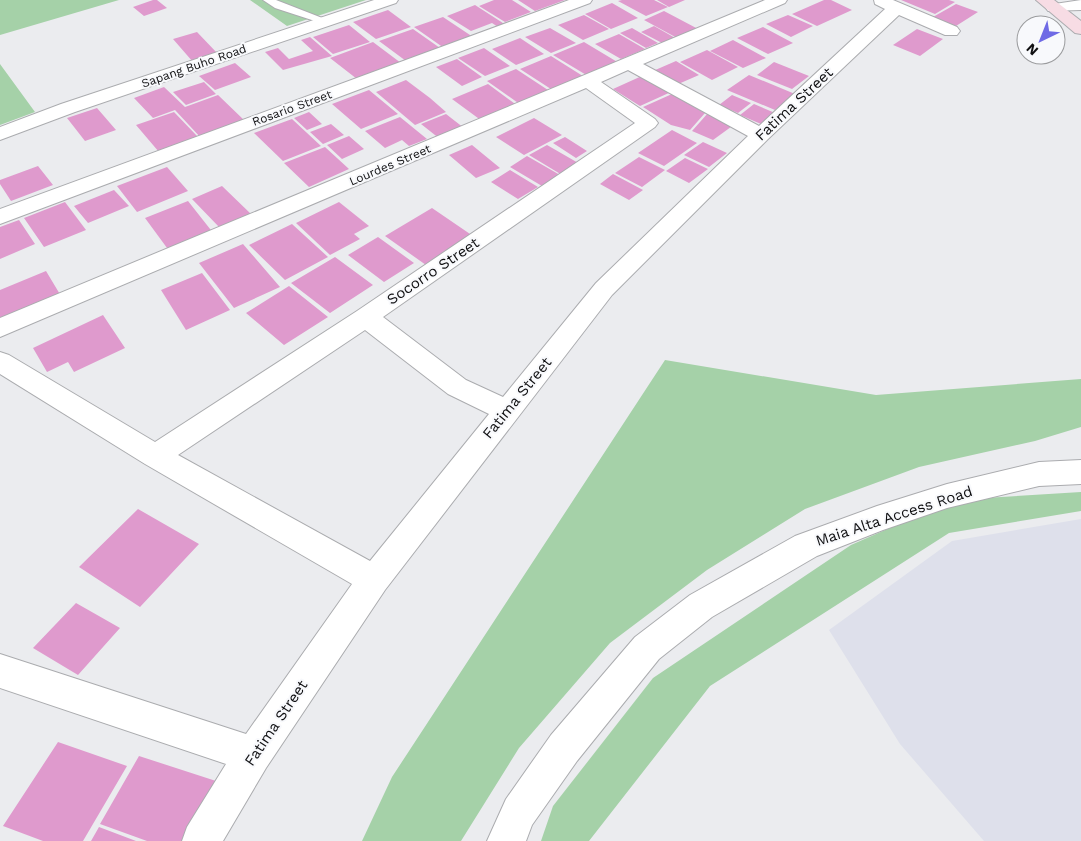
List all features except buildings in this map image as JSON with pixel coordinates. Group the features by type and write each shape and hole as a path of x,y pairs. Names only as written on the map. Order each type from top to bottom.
{"main road":[{"path":"1049,4 1081,29"}],"street":[{"name":"Sapang Buho Road","path":"0,134 68,108 390,0"},
{"name":"Rosario Street","path":"0,217 584,0"},
{"name":"Lourdes Street","path":"0,328 589,82 779,0"},
{"path":"888,4 951,31"},
{"name":"Fatima Street","path":"201,841 253,755 374,580 506,410 604,289 761,135 888,4"},
{"path":"1049,4 1081,5"},
{"path":"630,64 761,135"},
{"name":"Socorro Street","path":"155,456 366,317 648,124 589,82"},
{"path":"366,317 457,387 506,410"},
{"path":"0,362 155,456 374,580"},
{"name":"Maia Alta Access Road","path":"506,841 519,812 564,748 641,655 647,648 701,606 806,546 877,518 947,496 1039,474 1081,472"},
{"path":"0,671 253,755"}],"lane":[{"path":"268,0 279,6 325,21"}],"shaded area":[{"path":"1081,519 1081,841 984,841 900,744 829,630 952,541"}],"green space":[{"path":"0,0 119,0 0,35"},
{"path":"250,0 366,0 287,26"},
{"path":"0,64 35,112 0,125"},
{"path":"665,360 876,395 1081,379 1081,427 1035,441 919,467 805,509 707,570 610,643 519,748 461,841 362,841 392,777"},
{"path":"1081,492 1081,511 949,533 710,686 589,841 541,841 553,806 653,678 851,545 908,520 968,499"}]}
